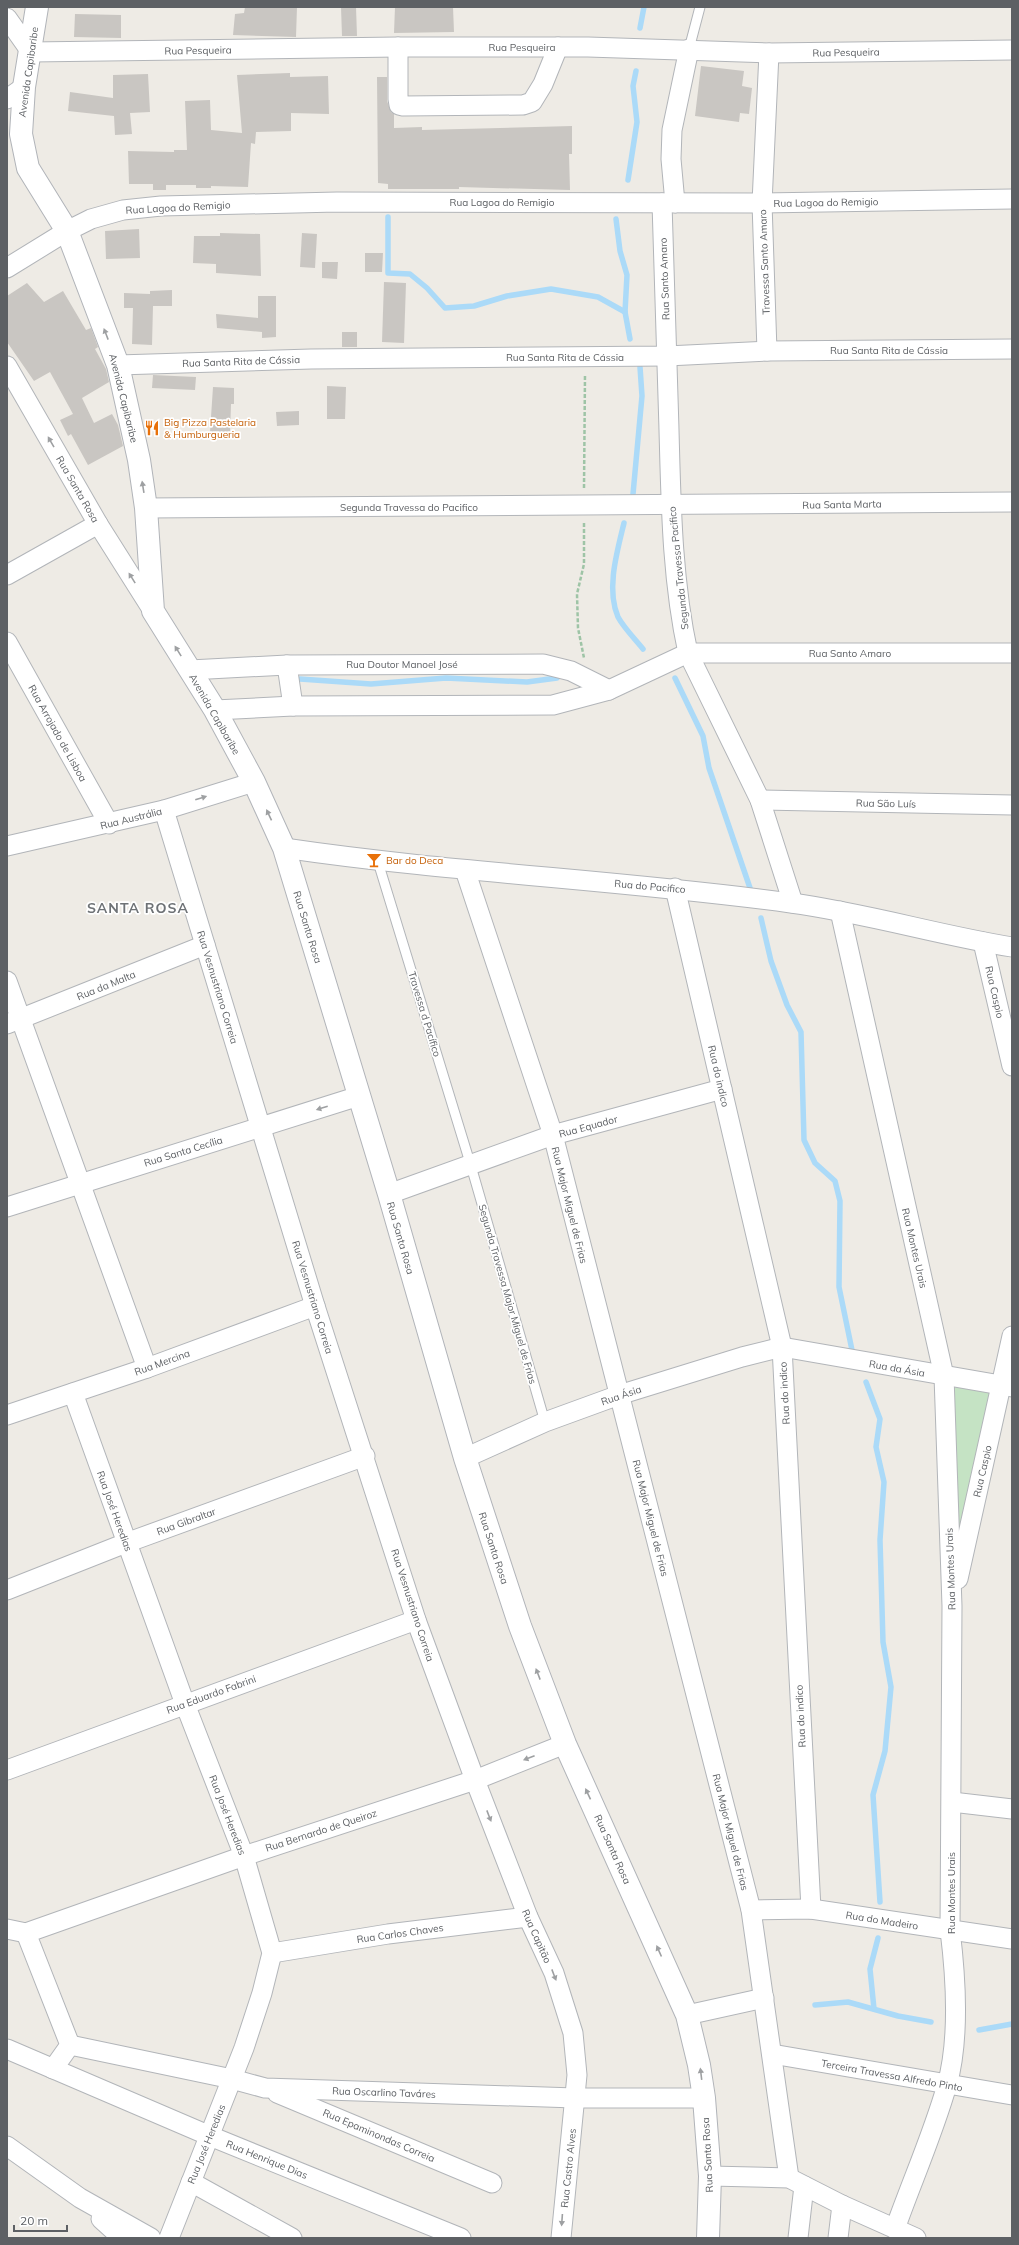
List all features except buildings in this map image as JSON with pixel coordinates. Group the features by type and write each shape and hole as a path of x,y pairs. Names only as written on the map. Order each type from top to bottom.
{"street":[{"name":"Avenida Capibaribe","path":"37,7 31,52 16,93 21,134 28,168 67,231 118,365 139,460 146,508 153,611 215,710 254,782 284,848"},
{"path":"7,18 31,52"},
{"path":"398,47 398,99 400,106 523,105 532,102 543,84 558,47"},
{"name":"Rua Pesqueira","path":"31,52 398,47 558,47 769,53 1012,50"},
{"path":"668,203 672,130 689,50"},
{"name":"Travessa Santo Amaro","path":"767,351 762,203 769,53"},
{"name":"Rua Lagoa do Remigio","path":"7,268 67,231 91,219 122,210 160,206 337,202 762,203 1012,199"},
{"name":"Rua Santo Amaro","path":"667,356 668,203"},
{"name":"Rua Santa Rita de Cássia","path":"118,365 311,359 667,356 767,351 1012,349"},
{"name":"Segunda Travessa Pacifico","path":"667,356 671,506 679,602 688,653 760,800 792,903"},
{"name":"Rua Santa Rosa","path":"7,366 98,524 153,611"},
{"name":"Rua Santa Marta","path":"671,506 1012,502"},
{"name":"Segunda Travessa do Pacifico","path":"146,508 671,506"},
{"path":"7,575 98,524"},
{"name":"Rua Arrojado de Lisboa","path":"7,642 109,824"},
{"path":"215,710 293,706 553,705 609,690 688,653"},
{"name":"Rua Santo Amaro","path":"688,653 1012,653"},
{"name":"Rua Doutor Manoel José","path":"190,670 287,665 543,664 571,671 609,690"},
{"path":"287,665 293,706"},
{"name":"Rua Austrália","path":"7,846 109,824 164,810 254,782"},
{"name":"Rua São Luís","path":"760,800 1012,805"},
{"name":"Rua Vesnustriano Correia","path":"164,810 262,1127 315,1306 365,1456 416,1620 475,1780"},
{"name":"Rua Santa Rosa","path":"284,848 389,1194 465,1458 520,1626 565,1744 687,2015 700,2065 704,2098 710,2176 708,2238"},
{"name":"Rua do Pacifico","path":"284,848 378,862 675,888 792,903 840,911 1012,947"},
{"name":"Rua Major Miguel de Frias","path":"465,870 553,1135 751,1910 772,2054 797,2182 798,2238"},
{"name":"Rua do indico","path":"675,888 782,1347 812,1909"},
{"name":"Rua Montes Urais","path":"840,911 944,1376 952,1606 952,1802 950,1930 954,1967 953,2051 947,2085 895,2229"},
{"name":"Rua Caspio","path":"983,942 1012,1066"},
{"name":"Rua da Malta","path":"14,1022 205,945"},
{"path":"7,981 14,1022 79,1183 147,1368"},
{"name":"Rua Equador","path":"389,1194 471,1166 553,1135 722,1089"},
{"name":"Rua Santa Cecília","path":"7,1207 79,1183 359,1096"},
{"name":"Rua Mercina","path":"7,1415 147,1368 315,1306"},
{"name":"Rua Caspio","path":"952,1606 1006,1386 1012,1336"},
{"name":"Rua da Ásia","path":"782,1347 1006,1386"},
{"name":"Rua Ásia","path":"465,1458 545,1422 619,1395 742,1357 782,1347"},
{"name":"Rua José Heredias","path":"73,1393 185,1704 244,1856 272,1952 262,1993 232,2079 169,2238"},
{"name":"Rua Gibraltar","path":"7,1590 126,1543 365,1456"},
{"name":"Rua Eduardo Fabrini","path":"7,1770 416,1620"},
{"name":"Rua Bernardo de Queiroz","path":"26,1933 244,1856 475,1780 565,1744"},
{"name":"Rua Capitão","path":"475,1780 528,1917 554,1973 573,2033 576,2068 575,2098"},
{"path":"952,1802 1012,1809"},
{"name":"Rua do Madeiro","path":"751,1910 812,1909 1012,1940"},
{"name":"Rua Carlos Chaves","path":"272,1952 388,1934 528,1917"},
{"path":"7,1929 26,1933 70,2045 53,2069"},
{"path":"687,2015 764,1998"},
{"name":"Rua Oscarlino Taváres","path":"70,2045 232,2079 265,2088 575,2098 704,2098"},
{"name":"Rua Henrique Dias","path":"7,2049 435,2233 461,2238"},
{"name":"Terceira Travessa Alfredo Pinto","path":"772,2054 1012,2095"},
{"name":"Rua Epaminondas Correia","path":"265,2088 492,2183"},
{"name":"Rua Castro Alves","path":"561,2238 575,2098"},
{"path":"7,2146 80,2198 151,2238"},
{"path":"710,2176 797,2182 842,2205 916,2238"},
{"path":"191,2182 292,2238"},
{"path":"80,2198 122,2238"},
{"path":"838,2238 842,2205"}],"lane":[{"path":"689,50 700,7"},
{"name":"Travessa d Pacífico","path":"378,862 471,1166"},
{"name":"Segunda Travessa Major Miguel de Frias","path":"471,1166 545,1422"}],"green space":[{"path":"953,1387 991,1392 956,1562"}],"waterway":[{"path":"640,28 644,7"},
{"path":"628,180 637,122 633,86 636,71"},
{"path":"388,217 388,273 410,274 427,288 445,308 474,306 507,296 551,289 598,297 625,312"},
{"path":"616,219 620,251 627,275 625,312 630,339"},
{"path":"633,494 642,396 640,367"},
{"path":"624,523 614,570 613,595 620,621 643,649"},
{"path":"300,679 371,684 446,678 527,682 557,678"},
{"path":"675,678 703,736 709,768 750,888"},
{"path":"761,918 771,961 787,1005 801,1032 804,1140 815,1163 835,1181 840,1201 839,1287 853,1355"},
{"path":"866,1382 880,1419 876,1447 884,1482 880,1540 883,1642 891,1687 885,1751 873,1795 880,1902"},
{"path":"874,2009 870,1969 878,1938"},
{"path":"815,2005 848,2002 898,2016 931,2022"},
{"path":"979,2030 1012,2024"}],"place":[{"name":"Big Pizza Pastelaria & Humburgueria","path":"152,428"},
{"name":"Bar do Deca","path":"374,860"}],"district":[{"name":"SANTA ROSA","path":"138,908"}]}
